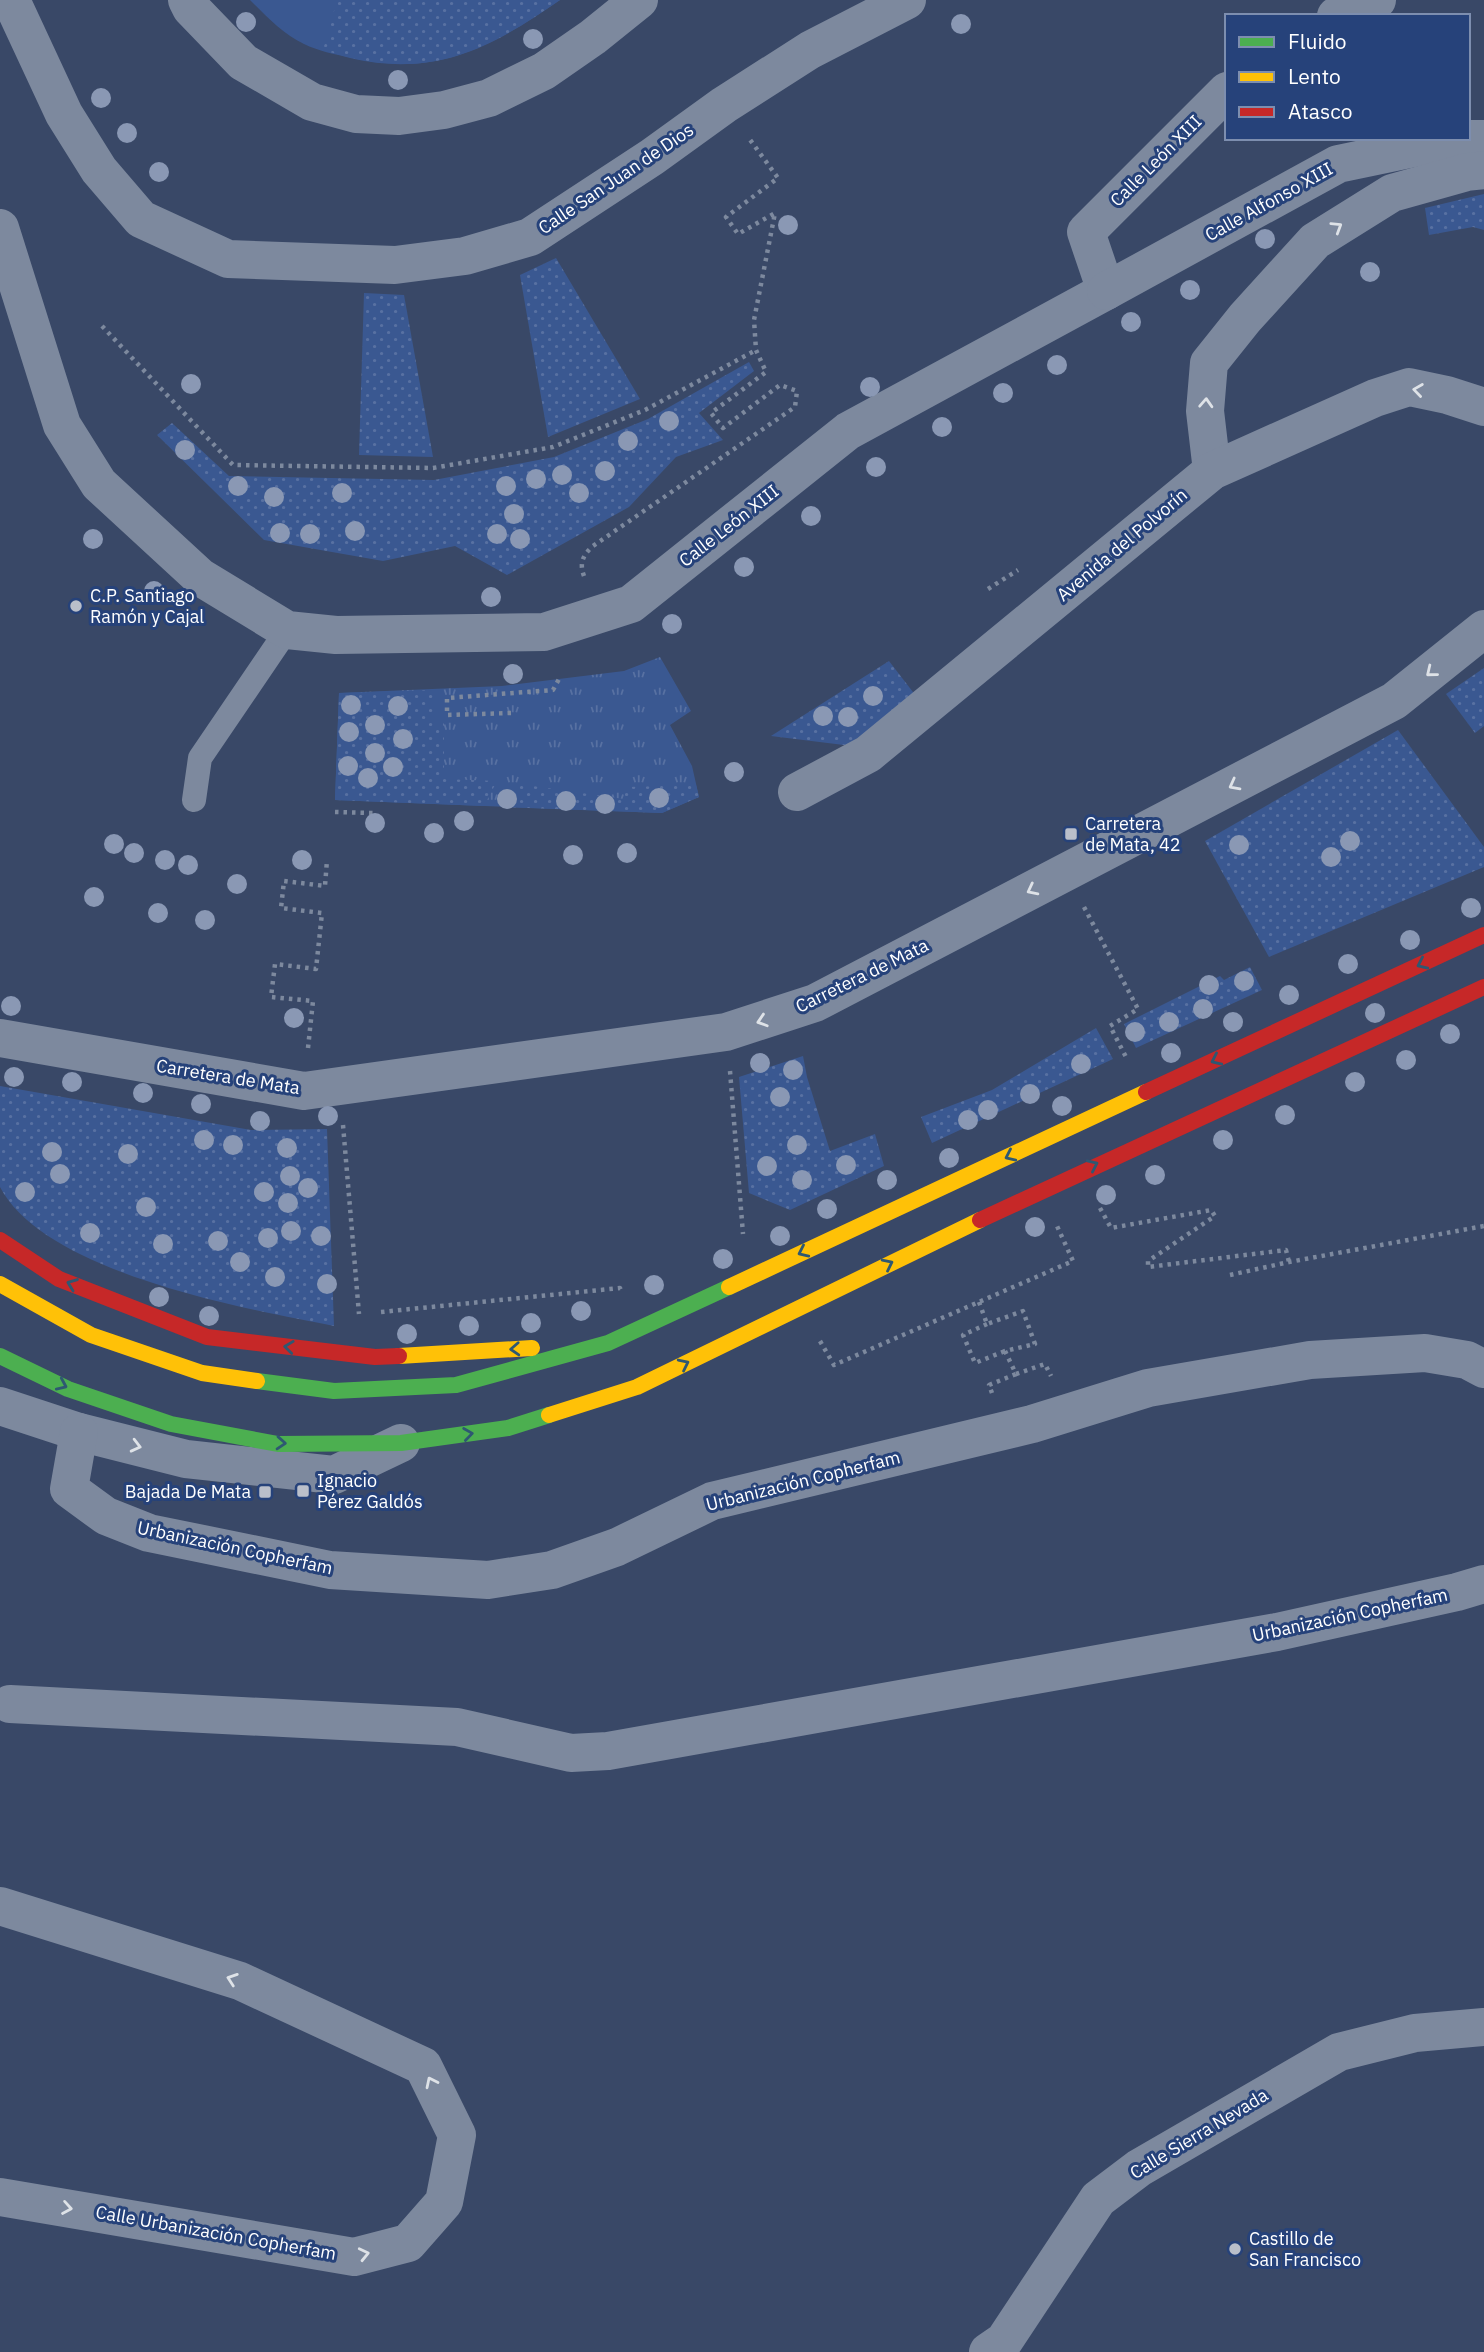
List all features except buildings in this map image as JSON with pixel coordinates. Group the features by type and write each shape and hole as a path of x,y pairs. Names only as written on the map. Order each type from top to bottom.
{"street":[{"name":"Calle San Juan de Dios","path":"11,0 64,114 99,170 141,219 228,259 395,265 465,256 530,237 810,50 907,0"},
{"path":"187,0 191,8 243,62 313,102 356,114 399,116 444,110 500,93 544,71 639,0"},
{"path":"1341,14 1377,0"},
{"name":"Calle León XIII","path":"287,630 336,635 544,632 631,604 848,431 1097,296 1074,266 1086,232 1225,93"},
{"name":"Calle Alfonso XIII","path":"1097,296 1338,164 1453,140"},
{"path":"1212,471 1205,411 1209,363 1245,318 1315,241 1392,193 1467,172 1484,170"},
{"path":"0,228 62,425 99,484 200,578 287,630"},
{"name":"Avenida del Polvorín","path":"797,792 868,754 1212,471 1375,398 1409,387 1484,407"},
{"name":"Carretera de Mata","path":"0,1038 322,1088 726,1032 815,1003 1394,701 1484,629"},
{"path":"0,1284 90,1335 202,1373 334,1391 456,1385 608,1343 1484,935"},
{"path":"0,1356 68,1388 171,1424 278,1444 401,1443 508,1428 637,1387 1080,1171 1484,987"},
{"path":"0,1240 59,1279 207,1337 374,1357 608,1343"},
{"name":"Urbanización Copherfam","path":"79,1432 69,1489 106,1516 149,1534 330,1570 488,1580 552,1570 617,1547 712,1501 1032,1424 1148,1388 1310,1360 1387,1355 1425,1353 1467,1360 1484,1369"},
{"path":"0,1406 79,1432 186,1459 334,1475 401,1443"},
{"name":"Urbanización Copherfam","path":"10,1704 457,1727 571,1753 608,1751 1277,1632 1484,1584"},
{"name":"Calle Urbanización Copherfam","path":"0,1906 240,1981 424,2066 457,2135 444,2202 408,2243 354,2257 0,2197"},
{"name":"Calle Sierra Nevada","path":"988,2352 1004,2341 1098,2199 1139,2168 1339,2052 1415,2033 1484,2027"}],"lane":[{"path":"194,800 200,758 287,630"}],"path":[{"path":"631,604 617,581 603,587 590,583 583,575 581,564 584,554 795,407 797,391 780,385 723,428 711,414 766,372 756,350 754,320 775,213 738,234 726,217 778,178 724,105"},
{"path":"102,327 233,465 433,468 553,447 645,410 756,350"},
{"path":"988,589 1018,570"},
{"path":"511,713 447,715 447,698 553,690 559,679"},
{"path":"335,811 373,813"},
{"path":"327,860 325,886 284,881 281,908 323,913 316,968 275,964 271,997 313,1001 322,1088 358,1314 620,1288 637,1330"},
{"path":"1066,872 1138,1009 1110,1027 1145,1093"},
{"path":"726,1032 747,1278"},
{"path":"1080,1171 1111,1228 1211,1210 1215,1216 1148,1261 1148,1267 1286,1250 1289,1262"},
{"path":"799,1308 834,1365 1073,1261 1040,1190"},
{"path":"1230,1275 1484,1226"},
{"path":"979,1301 987,1324"},
{"path":"1023,1311 1035,1344 1005,1351 975,1363 963,1335 987,1324 1023,1311"},
{"path":"1005,1351 1016,1374 1045,1364 1054,1382"}],"green space":[{"path":"250,0 560,0 486,44 436,61 409,64 350,58 309,46 282,30"},
{"path":"337,0 560,0 502,37 475,49 420,63 390,63 358,59 323,50"},
{"path":"1484,194 1484,230 1473,227 1429,235 1425,208"},
{"path":"556,258 640,399 548,437 520,275"},
{"path":"364,293 404,295 433,457 359,455"},
{"path":"749,362 754,371 699,413 723,440 676,457 629,507 507,575 455,546 383,561 264,540 157,435 172,423 229,476 434,480 554,457 648,419"},
{"path":"660,657 691,711 670,725 692,766 699,797 662,813 335,800 339,693 502,686 624,671"},
{"path":"889,661 916,696 852,746 771,736"},
{"path":"1484,668 1484,726 1475,733 1446,694"},
{"path":"435,690 435,722 444,722 444,779 497,781 484,806 335,800 339,693"},
{"path":"1398,730 1484,847 1484,867 1269,957 1205,841"},
{"path":"512,783 624,799 626,787 696,785 699,797 662,813 501,807"},
{"path":"1250,967 1262,990 1136,1048 1124,1024 1220,976 1224,980"},
{"path":"1096,1028 1113,1059 932,1143 921,1117 992,1090"},
{"path":"803,1056 830,1151 875,1134 884,1166 790,1210 749,1193 739,1077"},
{"path":"0,1086 251,1130 327,1129 334,1326 251,1309 151,1282 102,1264 59,1243 24,1217 0,1187"}],"traffic: fast":[{"path":"257,1381 334,1391 456,1385 608,1343 729,1287"},
{"path":"0,1356 68,1389 171,1424 278,1444 401,1443 508,1428 549,1415"}],"traffic: slow":[{"path":"729,1287 1146,1092"},
{"path":"549,1415 637,1387 980,1220"},
{"path":"0,1284 91,1335 202,1373 257,1381"},
{"path":"399,1356 532,1348"}],"traffic: jam":[{"path":"1146,1092 1484,935"},
{"path":"980,1220 1484,987"},
{"path":"0,1240 59,1279 207,1337 375,1357 399,1356"}],"place":[{"name":"C.P. Santiago Ramón y Cajal","path":"76,606"},
{"name":"Carretera de Mata, 42","path":"1071,834"},
{"name":"Ignacio Pérez Galdós","path":"303,1491"},
{"name":"Bajada De Mata","path":"265,1492"},
{"name":"Castillo de San Francisco","path":"1235,2249"}]}
